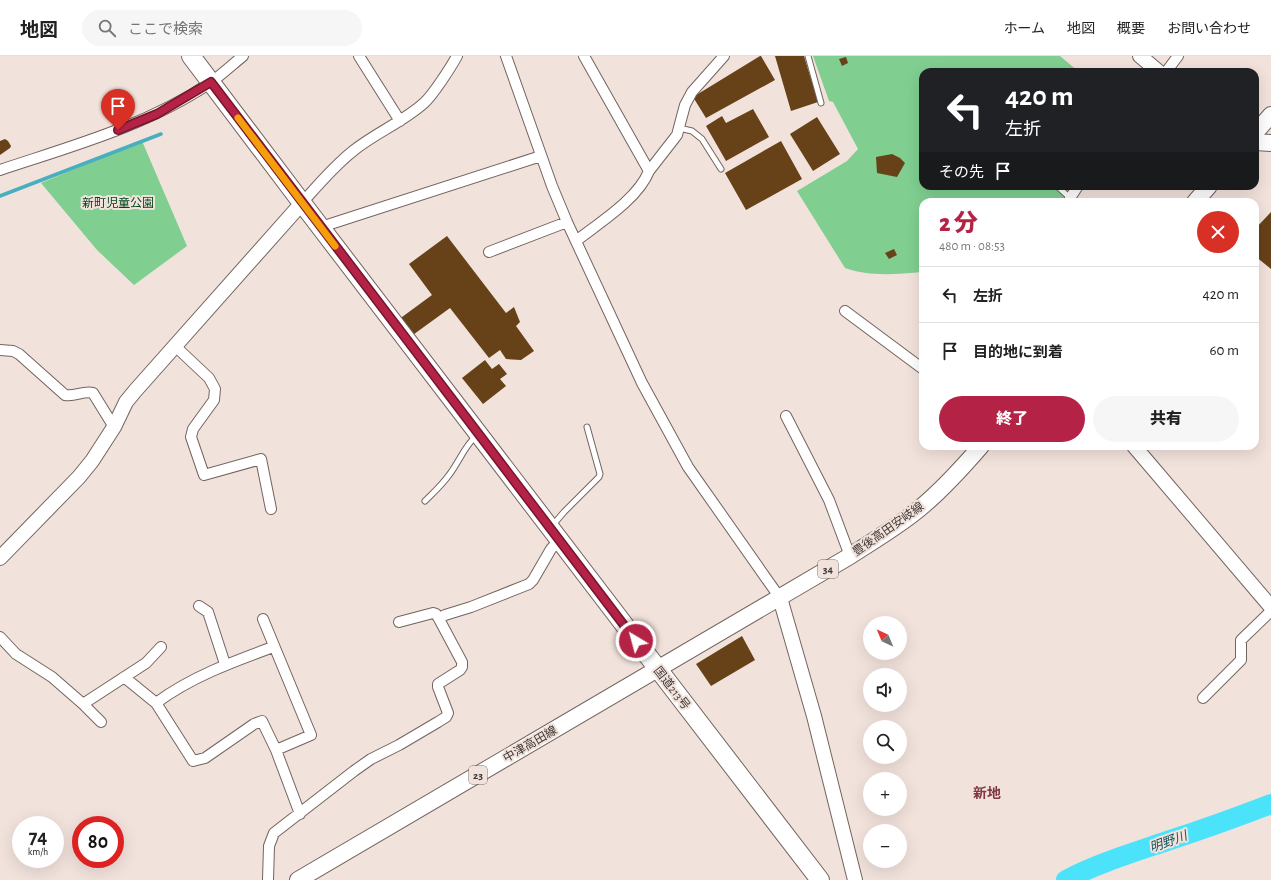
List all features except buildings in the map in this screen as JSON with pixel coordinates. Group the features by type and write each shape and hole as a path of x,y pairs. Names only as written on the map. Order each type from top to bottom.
{"highway":[{"name":"国道213号","path":"191,56 478,434 820,880"}],"main road":[{"path":"1259,128 1271,115"},
{"path":"1259,142 1271,143"},
{"path":"1198,198 1206,190"},
{"name":"豊後高田安岐線","path":"658,669 780,598 889,531 919,509 978,450"},
{"name":"中津高田線","path":"298,880 658,669"}],"street":[{"path":"0,170 106,135 143,120 192,95 211,82 243,56"},
{"path":"359,56 400,120"},
{"path":"506,56 541,156 567,222 642,384 688,467 780,598 814,716 854,880"},
{"path":"584,56 649,171"},
{"path":"576,241 628,199 644,183 649,171 673,141 679,128 685,105 692,92 724,56"},
{"path":"1140,56 1154,68"},
{"path":"1169,68 1178,56"},
{"path":"0,558 79,477 92,461 114,427 126,402 302,203 334,168 353,151 425,102 453,57"},
{"path":"321,228 541,156"},
{"path":"489,252 567,222"},
{"path":"845,311 919,366"},
{"path":"175,346 209,378 215,389 214,400 193,429 191,437 204,475 261,459 271,509"},
{"path":"0,350 13,351 19,354 65,395 71,396 88,392 93,394 114,427"},
{"path":"786,416 829,500 850,556"},
{"path":"1137,450 1271,607"},
{"path":"439,619 445,614 471,607 529,584 551,550 555,534"},
{"path":"199,606 208,612 225,664"},
{"path":"1203,698 1241,660 1241,640 1271,611"},
{"path":"268,880 269,846 274,833 371,759 399,745 446,717 448,713 438,684 460,670 462,667 462,662 436,614 433,613 399,622"},
{"path":"262,619 311,735 276,750"},
{"path":"0,637 16,654 52,677 101,722"},
{"path":"156,703 187,683 225,664 273,647"},
{"path":"83,704 146,663 162,648"},
{"path":"124,677 156,703 193,761 205,758 254,724 262,721 276,750 300,814"}],"lane":[{"path":"808,56 821,104"},
{"path":"679,128 692,131 702,139 721,169"},
{"path":"1061,190 1068,198"},
{"path":"555,534 564,512 600,477 587,427"},
{"path":"425,501 450,475 463,451 478,434"}],"green space":[{"path":"813,56 1060,56 1074,68 919,68 919,190 1071,190 1067,198 919,198 919,272 874,274 845,268 797,191 847,161 858,149 833,102 829,101"},
{"name":"新町児童公園","path":"142,141 187,246 134,285 97,250 41,183"}],"waterway":[{"path":"0,196 161,134"},
{"name":"明野川","path":"1066,880 1117,858 1271,804"}],"slow traffic":[{"path":"238,118 335,246"}],"district":[{"name":"新地","path":"987,793"}],"route":[{"path":"118,130 157,114 192,95 211,82 636,641"}]}
